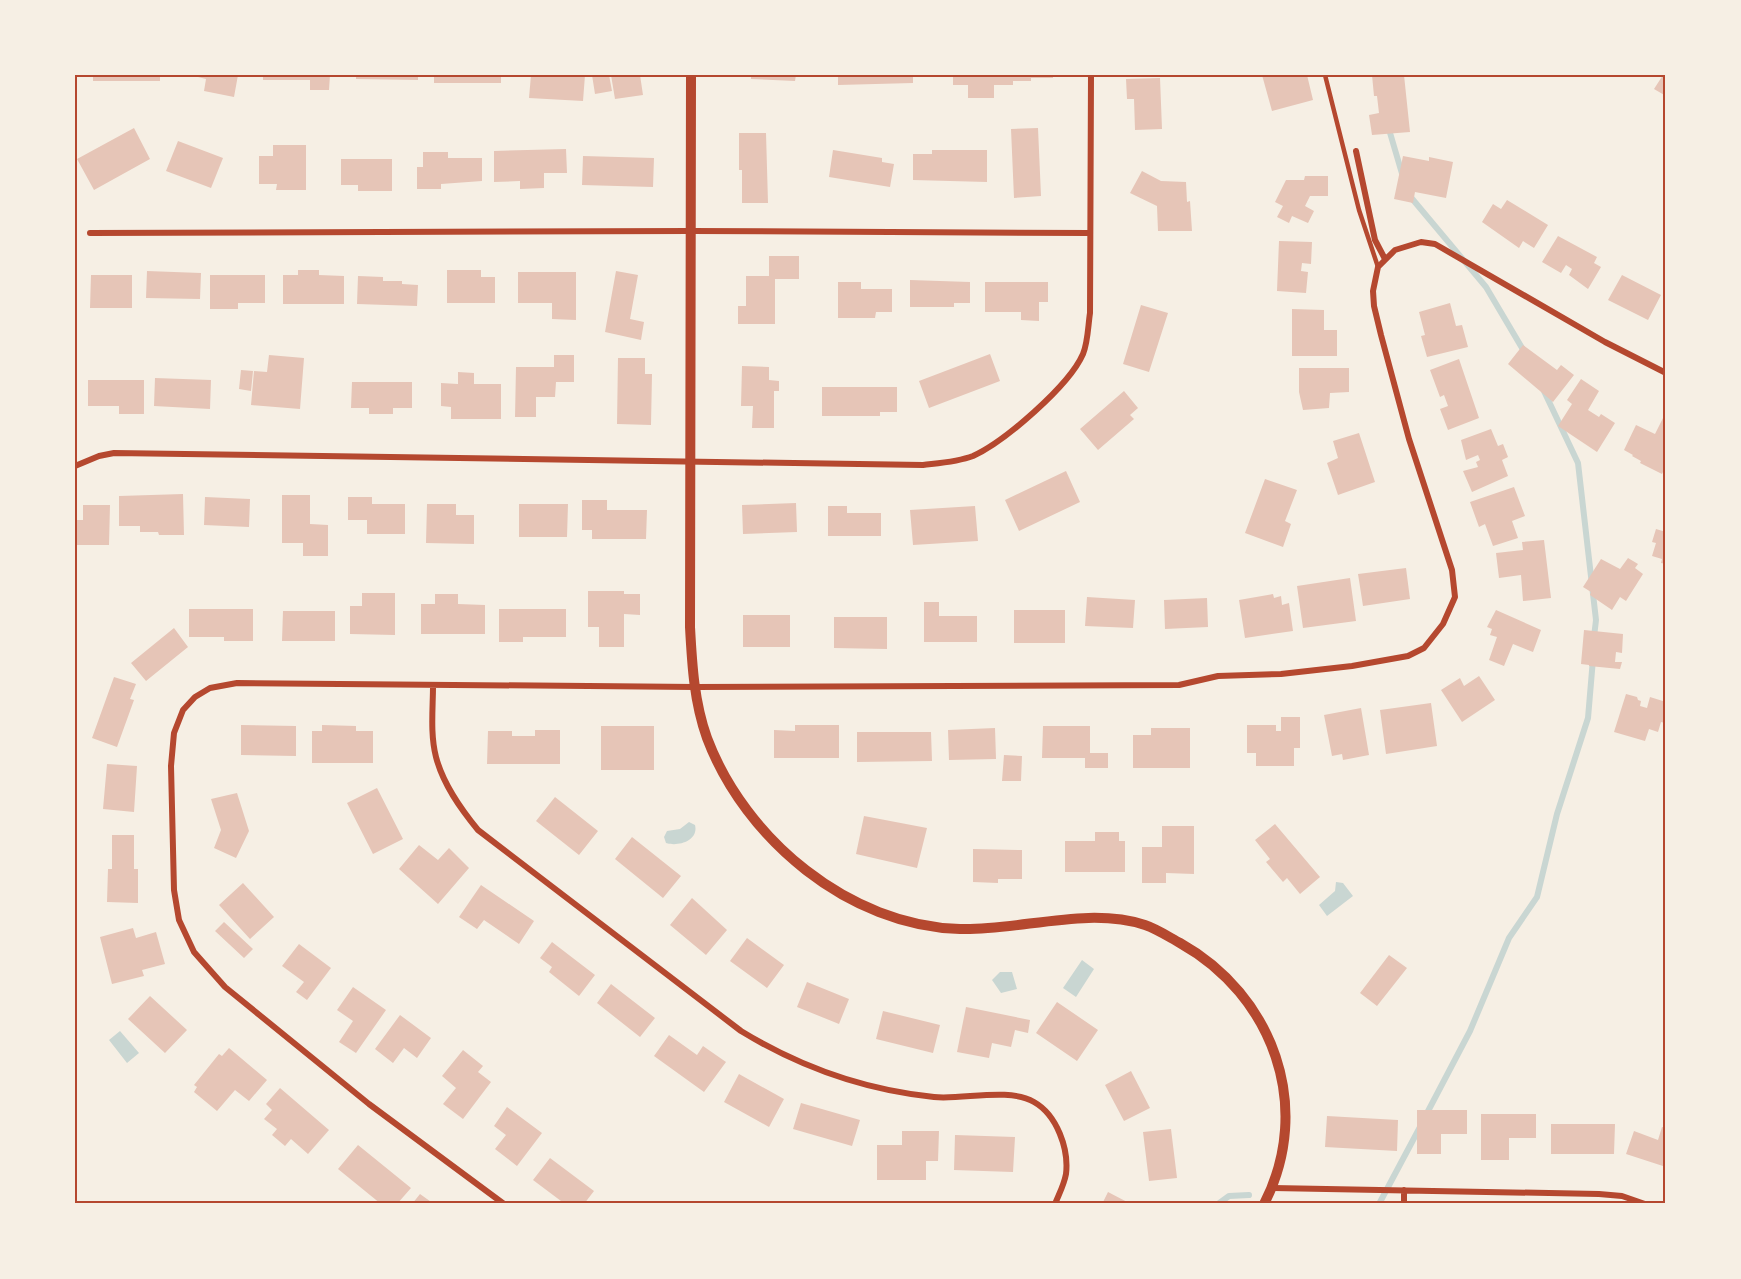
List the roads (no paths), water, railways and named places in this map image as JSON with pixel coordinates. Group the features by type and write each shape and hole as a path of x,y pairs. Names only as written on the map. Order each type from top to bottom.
{"street":[{"path":"692,75 690,627 694,687 699,712 714,753 728,781 746,809 786,854 804,869 842,893 878,911 938,927 957,929 1002,928 1091,919 1145,925 1191,949 1221,971 1242,993 1252,1008 1267,1036 1280,1069 1285,1099 1285,1133 1280,1165 1273,1188 1264,1204"},
{"path":"75,466 99,456 114,453 923,465 947,463 971,457 993,446 1053,395 1073,372 1084,352 1090,313 1091,75"},
{"path":"1356,151 1375,240 1385,259"},
{"path":"90,233 691,231 1090,233"},
{"path":"504,1204 369,1104 225,987 194,952 179,920 174,890 171,766 174,733 183,710 195,697 210,688 237,683 694,687 1179,685 1218,676 1281,674 1352,666 1408,656 1424,648 1443,624 1455,597 1452,570 1409,439 1374,306 1373,291 1378,267 1385,259 1395,250 1410,244 1421,242 1434,244 1605,342 1666,374"},
{"path":"433,686 433,730 436,755 452,794 478,830 741,1031 761,1043 825,1072 891,1091 945,1098 1010,1095 1033,1101 1055,1123 1063,1142 1066,1172 1064,1185 1055,1204"},
{"path":"1273,1188 1599,1194 1622,1196 1645,1204"},
{"path":"1404,1190 1404,1204"}],"lane":[{"path":"1325,75 1364,228 1378,267"}],"waterway":[{"path":"1388,126 1403,177"},
{"path":"1409,195 1486,287 1525,353"},
{"path":"1543,389 1578,463 1596,620 1594,637"},
{"path":"1426,1115 1470,1031 1509,938 1537,897 1557,814 1588,718 1593,659"},
{"path":"1379,1204 1420,1127"},
{"path":"1218,1204 1229,1196 1249,1195"}]}
